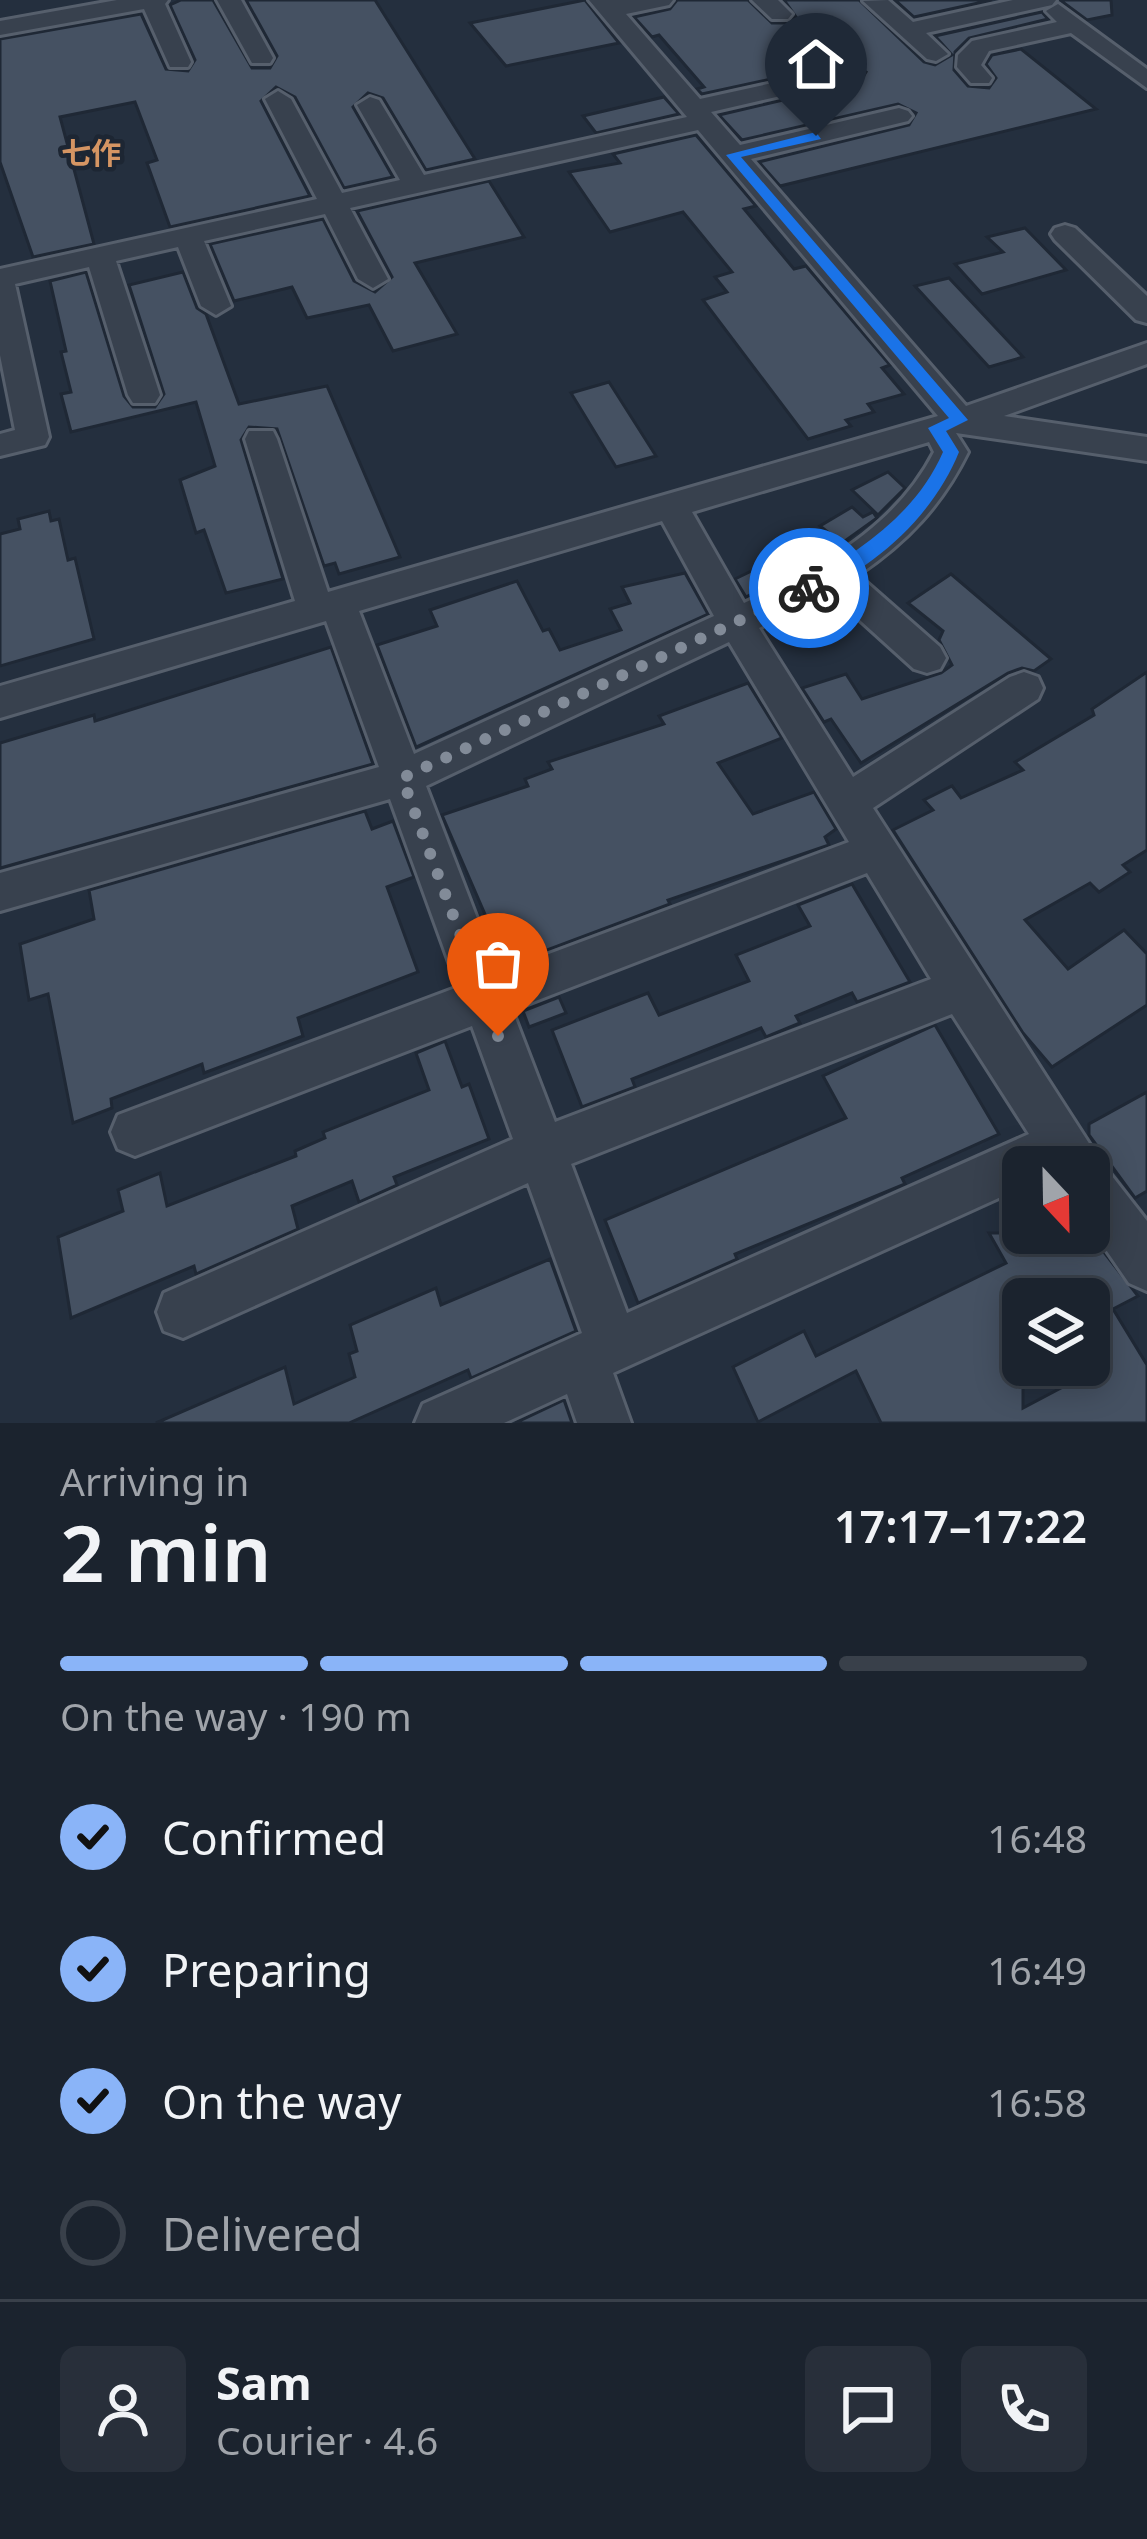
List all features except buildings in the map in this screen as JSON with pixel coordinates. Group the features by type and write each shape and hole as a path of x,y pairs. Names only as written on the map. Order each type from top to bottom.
{"street":[{"path":"0,28 32,11 154,0 179,62"},
{"path":"229,0 261,58"},
{"path":"606,5 661,0"},
{"path":"882,0 875,2 936,53"},
{"path":"909,30 1044,0 1147,81"},
{"path":"0,892 402,778 855,562 907,520 941,475 951,452 948,424 606,5"},
{"path":"980,78 969,67 970,55 981,46 1076,25"},
{"path":"1119,59 1147,52"},
{"path":"0,445 33,437 0,280 418,188 850,74"},
{"path":"278,99 373,279"},
{"path":"370,105 418,188"},
{"path":"733,155 899,116"},
{"path":"1065,234 1147,313"},
{"path":"189,238 217,306"},
{"path":"100,257 144,394"},
{"path":"0,702 948,424 1147,353"},
{"path":"948,424 1147,449"},
{"path":"261,439 402,778 543,1151 598,1354 604,1423"},
{"path":"670,506 962,989 1065,1146"},
{"path":"833,574 927,658"},
{"path":"848,802 1024,688"},
{"path":"135,1132 877,850"},
{"path":"183,1312 543,1151 962,989"},
{"path":"442,1423 598,1354 1002,1194"},
{"path":"1110,1212 1147,1265"}],"way so far":[{"path":"498,1036 402,778 809,588"}],"district":[{"name":"七作","path":"91,152"}],"route":[{"path":"809,588 855,562 907,520 941,475 951,452 937,428 960,420 733,155 816,136"}]}
